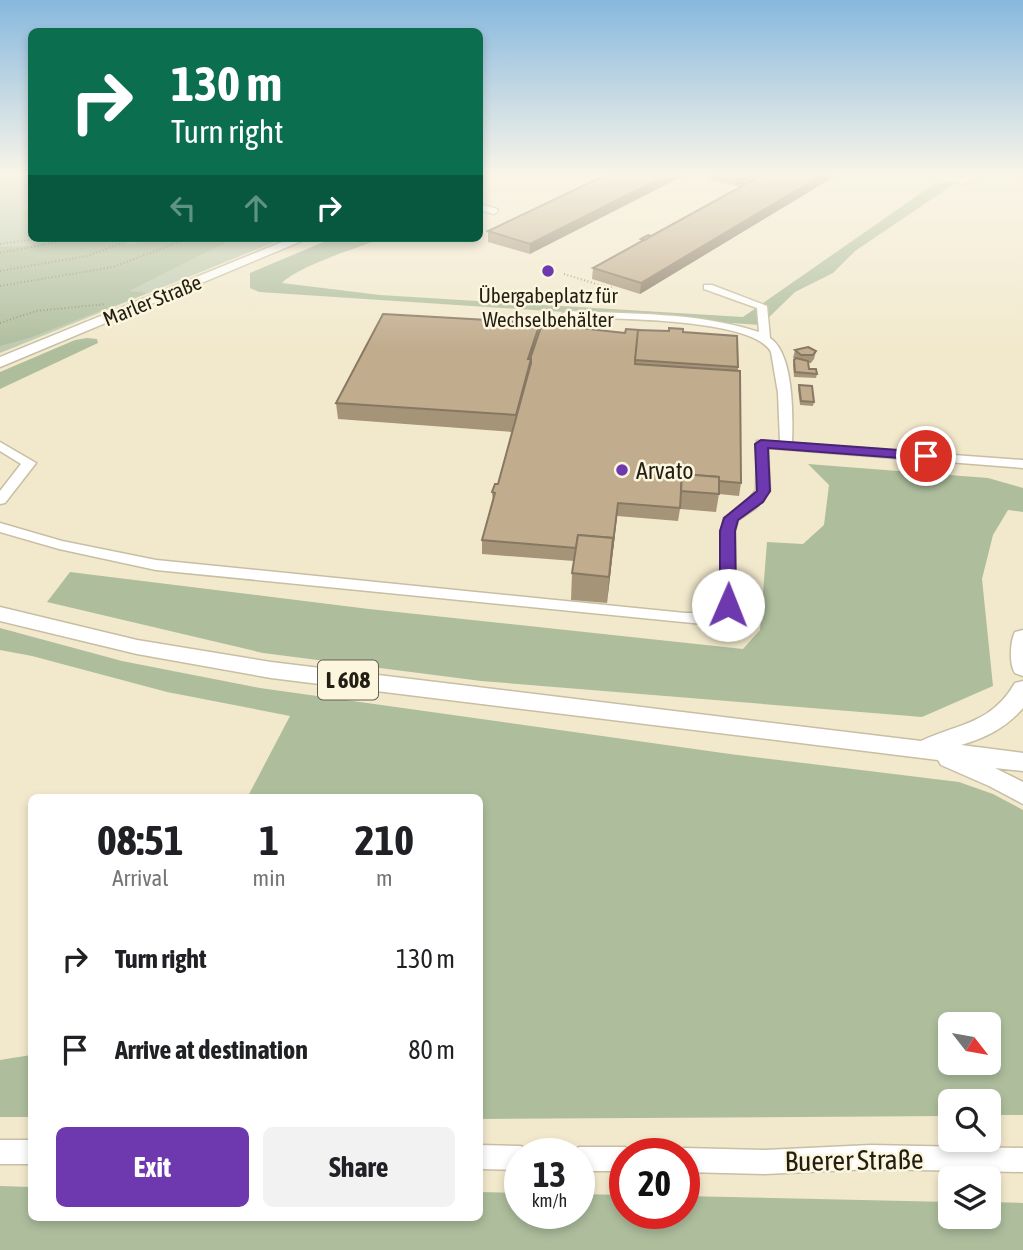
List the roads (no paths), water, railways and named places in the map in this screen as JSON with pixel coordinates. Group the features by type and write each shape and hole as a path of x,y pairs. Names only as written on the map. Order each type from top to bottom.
{"main road":[{"name":"Marler Straße","path":"1,361 293,242"},
{"name":"L 608","path":"0,614 136,647 271,670 1023,761"},
{"path":"1023,637 1023,668"},
{"path":"921,748 963,736 992,722 1018,703 1023,689"},
{"path":"921,748 998,779 1023,794"}],"street":[{"path":"708,287 762,306 765,338"},
{"path":"567,314 719,324 744,329 765,338 779,353 786,446"},
{"path":"0,527 59,545 156,565 685,618 709,618 719,616 728,605 728,531 731,518 758,499 763,491 761,444 1023,464"},
{"path":"0,446 29,463 0,500"},
{"path":"0,1152 28,1152"},
{"path":"483,1157 504,1158"},
{"name":"Buerer Straße","path":"700,1160 871,1157 1023,1160"}],"place":[{"name":"Übergabeplatz für Wechselbehälter","path":"548,271"},
{"name":"Arvato","path":"622,470"}]}
